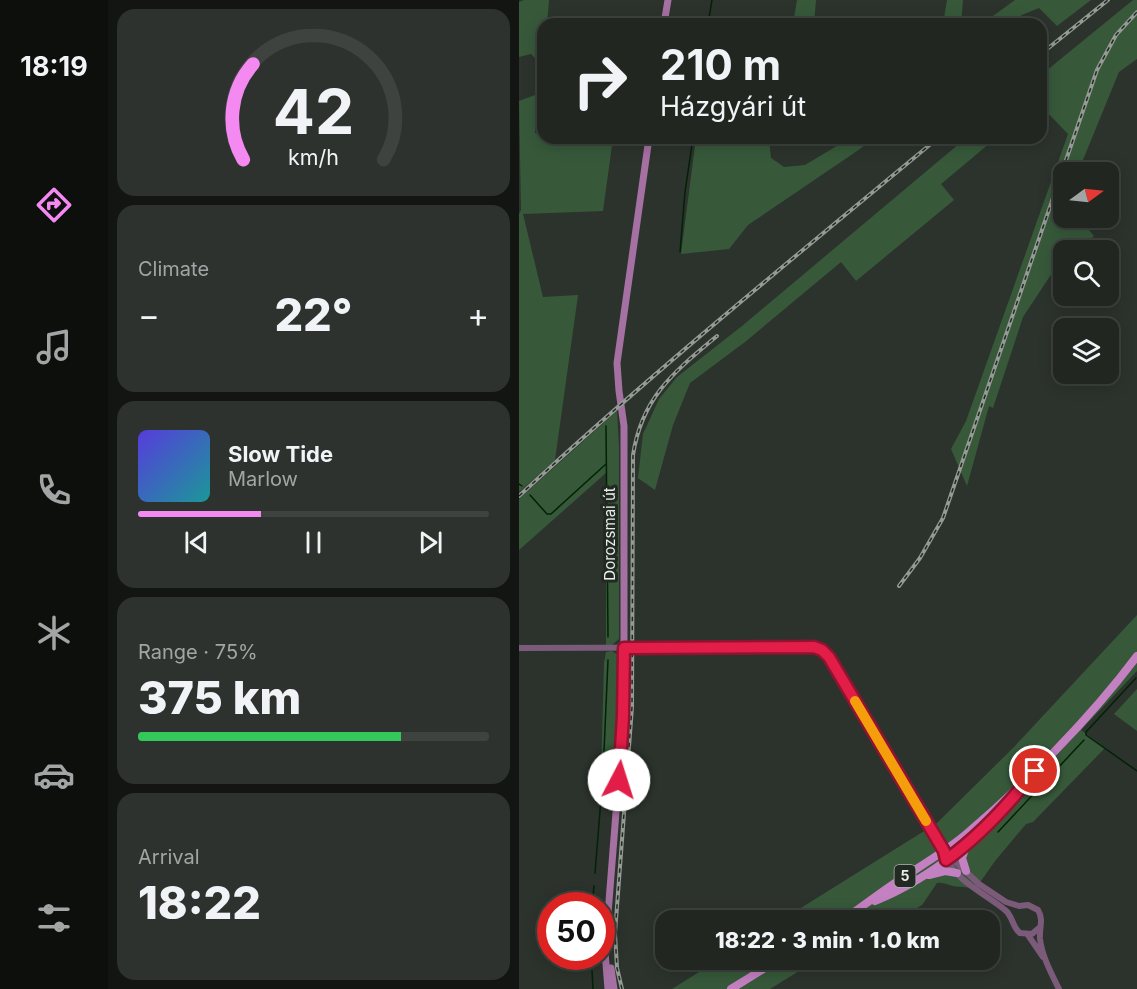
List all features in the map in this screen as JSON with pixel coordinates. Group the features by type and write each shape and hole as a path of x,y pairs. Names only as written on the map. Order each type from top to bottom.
{"main road":[{"path":"666,18 668,0"},
{"name":"Dorozsmai út","path":"609,892 621,749 624,648 624,426 618,363 648,144"},
{"name":"5","path":"858,910 887,888 944,851 1035,771 1109,692 1137,656"},
{"name":"5","path":"1109,692 1137,665"},
{"name":"5","path":"868,904 891,895 967,844 1010,803 1035,771"},
{"path":"966,871 962,858 967,844"},
{"path":"916,879 938,871 957,873"},
{"name":"Dorozsmai út","path":"606,970 608,989"},
{"name":"Dorozsmai út","path":"611,970 614,989"},
{"path":"731,989 762,970"}],"street":[{"path":"519,648 814,647 822,650 829,657 957,873 984,896 1008,912 1017,930 1028,935 1046,962 1059,989"},
{"path":"948,858 1006,902 1034,907 1038,910 1042,919 1040,940 1046,962"},
{"path":"1013,920 1014,914 1024,906"},
{"path":"1028,935 1040,927"}],"green space":[{"path":"549,0 548,18 537,18 537,59 531,54 519,57 519,2"},
{"path":"797,0 816,0 814,18 794,18"},
{"path":"947,0 963,0 962,18 944,18"},
{"path":"1015,0 1091,0 1057,26 1039,8 1018,18 990,18"},
{"path":"1133,0 1137,0 1137,59 1119,72 1082,162 1058,162 1068,134 1047,112 1047,70"},
{"path":"535,95 537,144 612,144 603,211 523,214 543,297 578,295 555,460 519,492 519,214 521,210 519,101"},
{"path":"695,144 770,144 771,158 784,167 805,165 840,144 866,144 748,225 729,249 681,254"},
{"path":"959,144 989,144 941,184 954,200 856,281 841,262 745,342 690,383 673,425 655,490 638,478 643,434 659,399 677,377 742,326"},
{"path":"1053,176 1053,228 1087,228 1094,236 1089,240 1053,240 1053,272 1023,317 993,408 989,406 967,486 951,449 966,421"},
{"path":"617,411 619,639 612,645 606,646 606,473 519,550 519,499"},
{"path":"1137,615 1137,671 1081,730 1105,748 1033,822 1026,824 995,861 974,891 966,887 937,883 922,905 914,910 798,910 937,823 1014,747"},
{"path":"612,651 618,655 619,659 616,761 611,775 601,777 604,663 606,652"},
{"path":"1137,689 1137,731 1114,714"},
{"path":"702,970 801,970 770,989 672,989"}],"waterway":[{"path":"709,18 712,0"},
{"path":"680,252 692,144"},
{"path":"606,426 608,637"},
{"path":"530,495 547,514 551,514 606,464"},
{"path":"603,774 608,660"},
{"path":"1136,678 1086,732 1086,735 1137,771"},
{"path":"998,832 1084,740"},
{"path":"595,873 602,786"},
{"path":"593,892 594,886"},
{"path":"592,971 593,989"}],"railway":[{"path":"1047,49 1108,0"},
{"path":"899,586 920,558 943,518 1097,70 1116,35 1137,12"},
{"path":"519,496 674,359 931,144"},
{"path":"622,989 617,968 615,933 632,707 633,455 637,435 652,401 674,374 717,336"}],"slow traffic":[{"path":"855,701 926,821"}],"route":[{"path":"619,780 624,648 814,647 822,650 829,657 944,851 946,860 984,829 1010,803 1035,771"}]}
